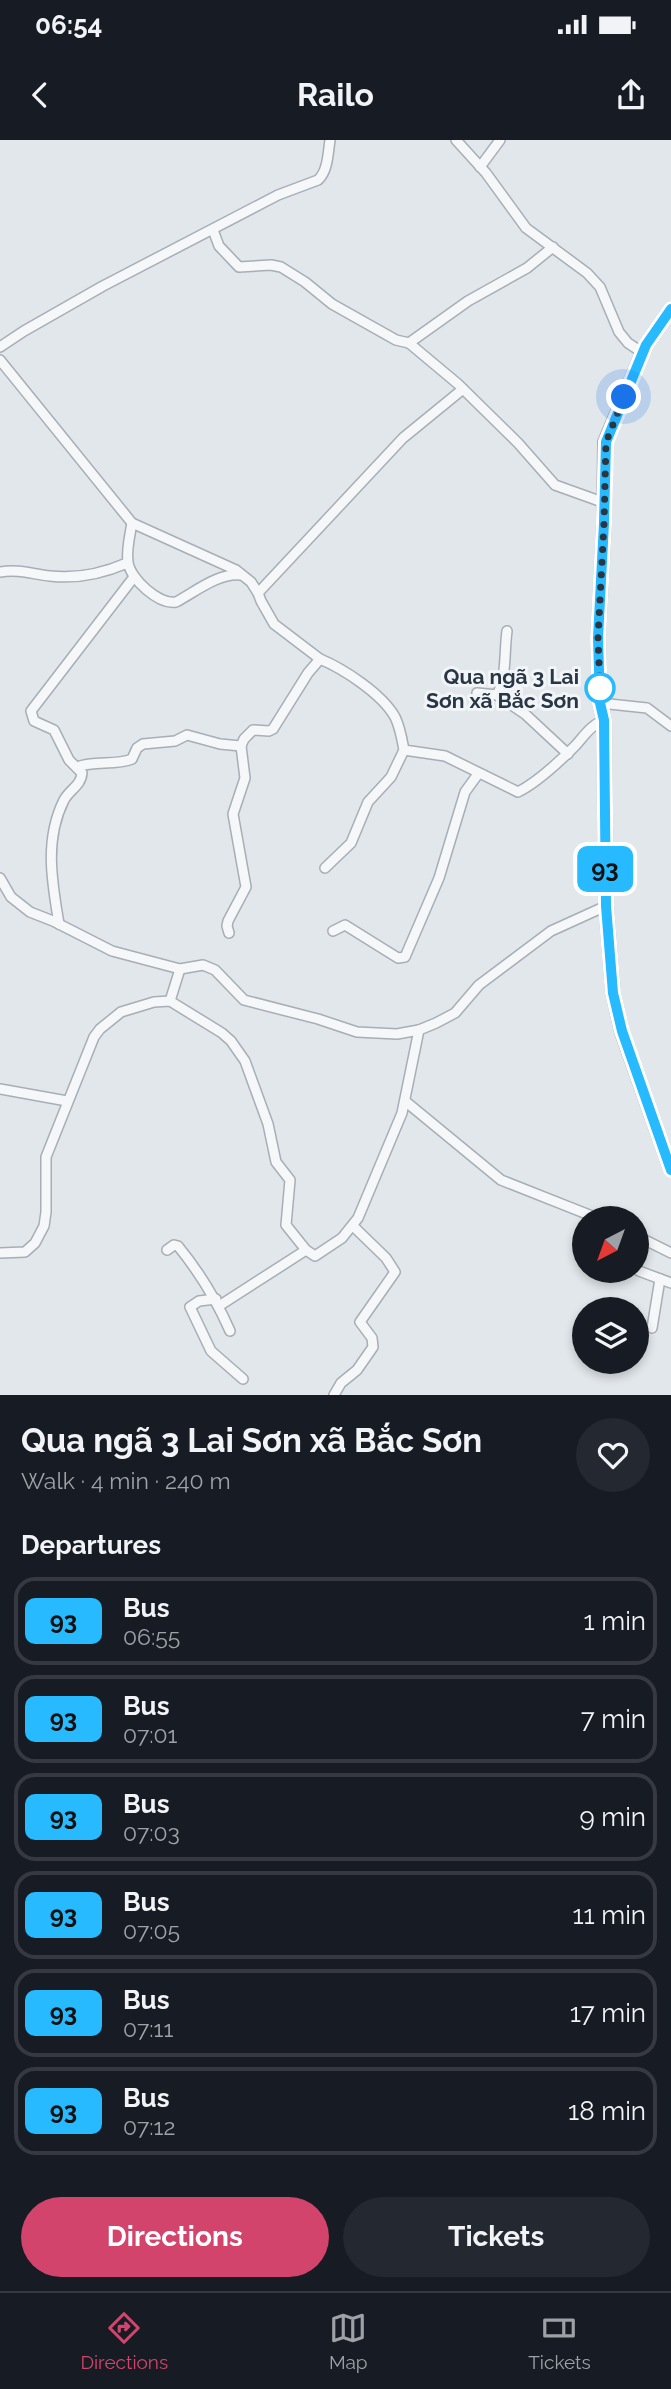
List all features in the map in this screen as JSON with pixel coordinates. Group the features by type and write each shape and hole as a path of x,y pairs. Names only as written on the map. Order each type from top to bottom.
{"street":[{"path":"0,347 103,286 278,195 318,180 323,176 326,167 330,140"},
{"path":"456,140 526,228 587,273 600,287 619,332 628,343 643,353"},
{"path":"480,167 500,140"},
{"path":"213,230 219,246 239,267 271,265 281,268 332,303 396,340 409,342 463,389 518,443 555,485 605,503"},
{"path":"409,342 468,301 527,268 553,247"},
{"path":"671,309 643,353 606,442 598,638 600,703 604,720 609,966 617,1010 671,1170"},
{"path":"0,360 132,523 242,575 258,593 274,624 320,659 358,682 396,719 404,750 391,777 368,802 351,843 325,868"},
{"path":"258,593 403,438 463,389"},
{"path":"132,523 127,563 134,577 162,600 176,602 220,578 231,574 242,575"},
{"path":"0,572 15,569 49,576 90,574 127,563"},
{"path":"59,924 50,862 64,800 82,779 82,773 69,760 54,730 34,721 31,711 134,577"},
{"path":"497,695 504,674 506,631"},
{"path":"229,933 228,921 246,887 233,814 245,778 241,746 248,733 253,730 273,729 308,673 320,659"},
{"path":"477,693 497,695 525,714 568,754"},
{"path":"600,703 647,708 671,726"},
{"path":"404,750 444,756 518,792 568,754 593,726 604,720"},
{"path":"77,767 95,762 124,763 132,759 137,748 143,744 175,741 187,735 219,744 241,746"},
{"path":"333,931 345,925 398,958 405,957 439,878 465,792 478,774"},
{"path":"0,878 11,897 30,912 112,951 180,969 203,965 215,970 244,1000 318,1018 357,1032 397,1034 419,1030 455,1013 479,985 551,931 606,906"},
{"path":"170,1002 180,969"},
{"path":"0,1253 25,1252 35,1244 44,1226 46,1212 46,1157 94,1038 100,1029 121,1012 137,1006 170,1002 231,1041 245,1061 268,1124 276,1162 290,1180 286,1224 306,1250 315,1256 342,1238 353,1226 387,1151 405,1101 419,1030"},
{"path":"0,1089 67,1101"},
{"path":"405,1101 501,1180 572,1208"},
{"path":"334,1395 341,1383 357,1370 373,1347 372,1338 360,1322 395,1272 386,1258 353,1226"},
{"path":"649,1242 671,1253"},
{"path":"167,1250 174,1245 178,1246 201,1274 230,1331"},
{"path":"243,1379 211,1352 190,1307 199,1301 217,1302 306,1250"},
{"path":"649,1275 671,1283"},
{"path":"652,1328 660,1279"}],"bus line":[{"name":"93","path":"671,309 646,345 606,442 598,638 600,703 604,720 609,966 622,1031 671,1170"}],"place":[{"name":"Qua ngã 3 Lai Sơn xã Bắc Sơn","path":"600,688"}],"route":[{"path":"600,688 598,638 606,442 624,397"}]}
